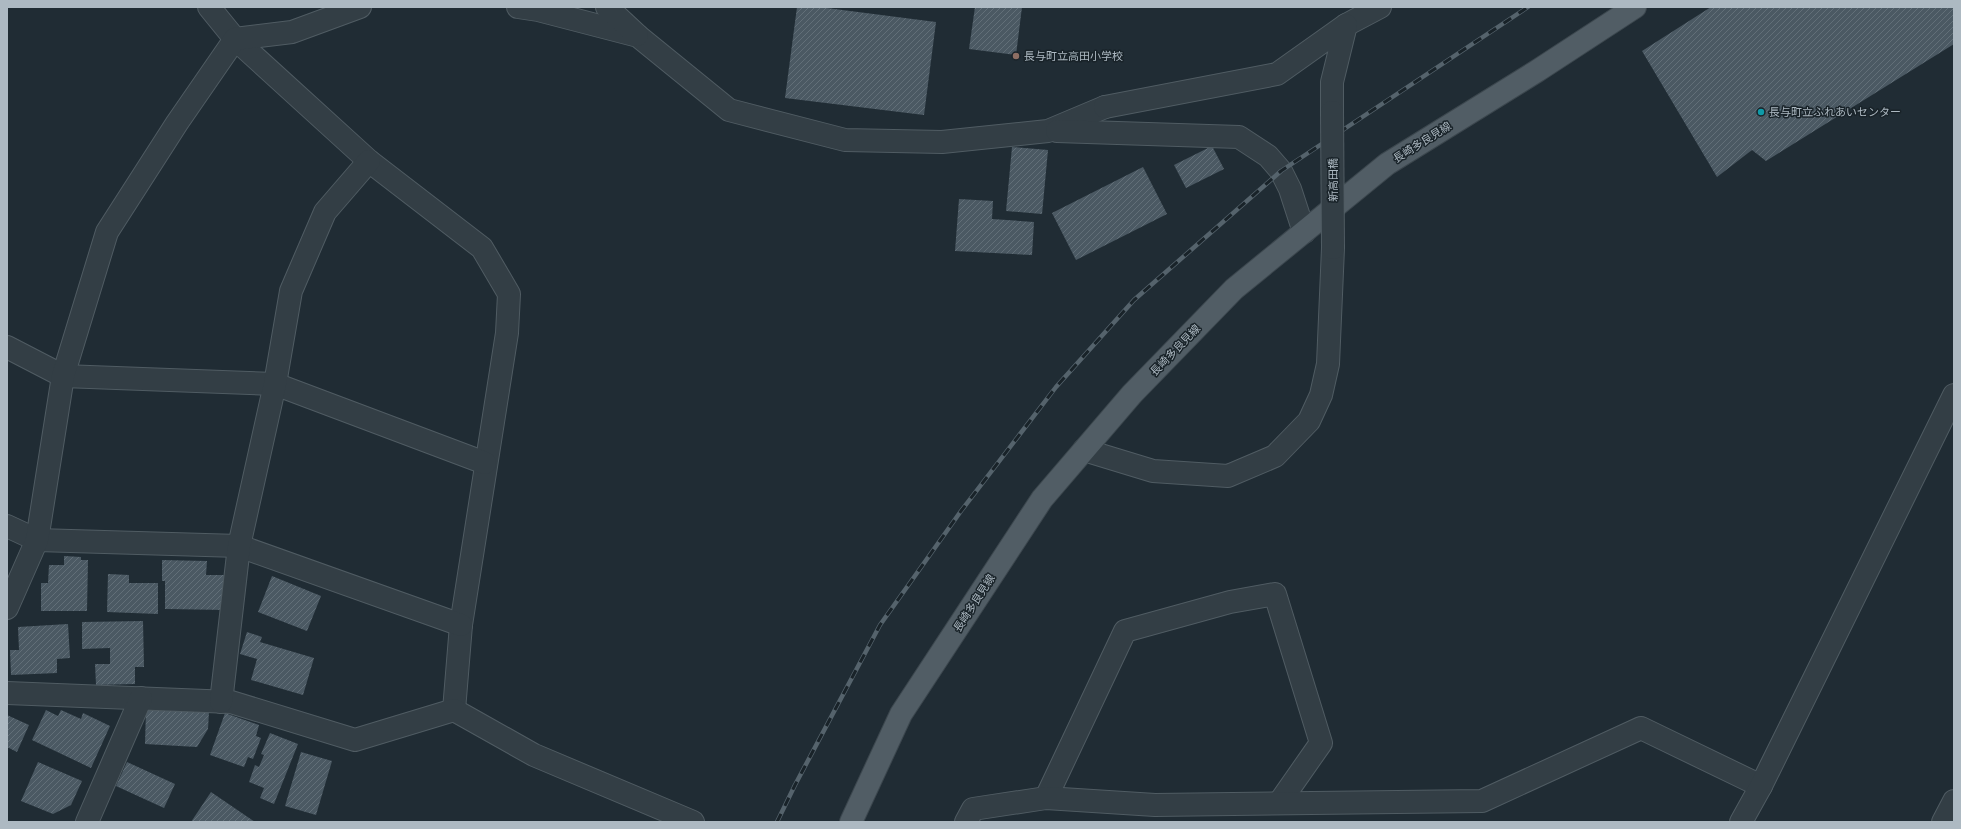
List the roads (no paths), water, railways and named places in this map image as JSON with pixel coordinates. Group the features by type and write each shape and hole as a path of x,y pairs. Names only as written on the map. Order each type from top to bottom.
{"main road":[{"name":"長崎多良見線","path":"851,822 901,714 1042,499 1132,394 1234,288 1387,164 1537,71 1635,7"}],"street":[{"path":"209,7 235,39 369,161 482,248 509,294 506,333 485,463 462,625 454,710"},
{"path":"7,608 37,540 63,376 107,232 177,123 235,39 292,32 360,7"},
{"path":"518,7 538,10 638,36"},
{"path":"607,7 638,36 729,110 845,140 942,142 1048,131 1239,137 1268,156 1281,171 1290,189 1304,232"},
{"path":"632,7 638,36"},
{"path":"1048,131 1105,107 1277,74 1346,25 1380,7"},
{"name":"新高田橋","path":"1084,450 1153,471 1228,476 1275,456 1309,421 1321,395 1328,364 1333,248 1332,82 1346,25"},
{"path":"221,702 239,546 275,384 291,291 325,212 369,161"},
{"path":"7,347 63,376 275,384 485,463"},
{"path":"1741,822 1761,786 1954,395"},
{"path":"7,526 37,540 239,546 462,625"},
{"path":"1046,798 1125,631 1230,602 1275,594 1321,743 1279,803"},
{"path":"7,693 231,702 356,740 454,710 534,756 693,822"},
{"path":"87,822 141,698"},
{"path":"966,822 973,809 1046,798 1151,813 1279,803 1482,801 1641,728 1761,786"},
{"path":"1943,822 1954,801"}],"railway":[{"path":"777,822 880,625 961,511 1056,387 1134,300 1281,171 1528,7"}],"place":[{"name":"長与町立高田小学校","path":"1016,56"},
{"name":"長与町立ふれあいセンター","path":"1761,112"}]}
